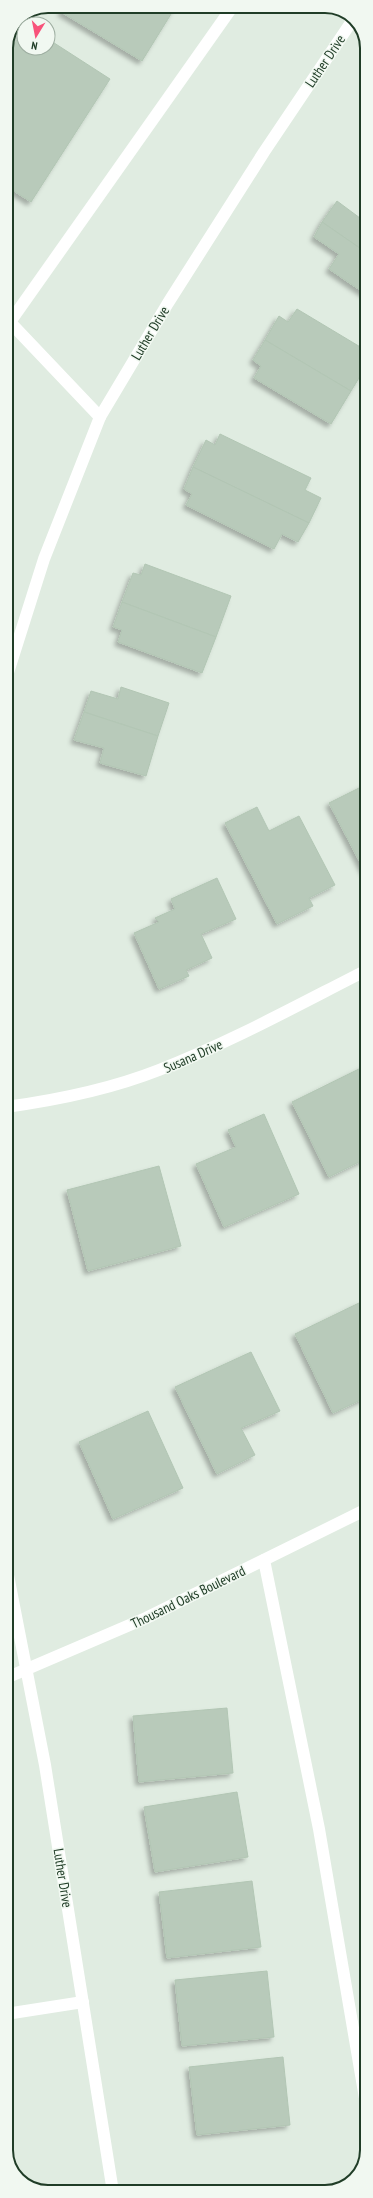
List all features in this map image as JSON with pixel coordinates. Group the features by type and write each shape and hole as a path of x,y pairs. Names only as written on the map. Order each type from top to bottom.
{"street":[{"path":"13,313 228,13"},
{"name":"Luther Drive","path":"13,657 44,559 100,417 168,303 264,152 350,23"},
{"path":"13,325 100,417"},
{"name":"Susana Drive","path":"13,1106 83,1093 158,1071 222,1043 360,974"},
{"name":"Thousand Oaks Boulevard","path":"13,1675 146,1618 360,1512"},
{"path":"264,1560 319,1829 360,2069"},
{"name":"Luther Drive","path":"13,1602 45,1765 112,2185"},
{"path":"13,2013 83,2002"}],"building":[{"path":"63,13 172,13 142,61"},
{"path":"16,41 16,56 56,56 56,44 110,79 31,202 13,190 13,48"},
{"path":"337,201 360,218 360,248 322,222"},
{"path":"322,222 360,248 360,290 329,269 339,254 314,237"},
{"path":"297,309 360,347 360,376 351,391 265,340 279,316 288,322"},
{"path":"265,340 351,391 331,424 254,378 261,366 253,360"},
{"path":"220,434 311,478 305,490 321,498 309,523 193,467 206,440 215,445"},
{"path":"193,467 309,523 298,542 282,534 274,549 186,505 192,494 184,489"},
{"path":"145,564 231,596 216,637 122,602 133,573 141,575"},
{"path":"122,602 216,637 202,673 118,642 122,630 113,627"},
{"path":"121,687 169,703 158,736 84,712 91,691 118,699"},
{"path":"84,712 158,736 146,776 100,763 104,748 74,740"},
{"path":"360,788 360,862 329,803"},
{"path":"257,807 269,831 299,816 335,885 309,898 313,906 277,924 225,823"},
{"path":"217,878 236,919 201,934 212,958 186,970 189,976 159,989 134,933 159,922 155,918 175,909 171,899"},
{"path":"360,1068 360,1162 329,1177 292,1102"},
{"path":"264,1114 299,1194 224,1227 196,1164 236,1147 228,1130"},
{"path":"159,1166 181,1246 88,1271 67,1190"},
{"path":"360,1302 360,1400 333,1413 295,1334"},
{"path":"251,1352 280,1411 241,1428 255,1455 217,1474 175,1387"},
{"path":"148,1411 183,1488 113,1519 79,1442"},
{"path":"227,1708 233,1773 139,1782 133,1716"},
{"path":"237,1792 248,1857 155,1872 144,1807"},
{"path":"252,1881 261,1947 167,1958 159,1892"},
{"path":"267,1971 274,2037 182,2046 175,1980"},
{"path":"283,2057 290,2125 197,2135 189,2067"}]}
